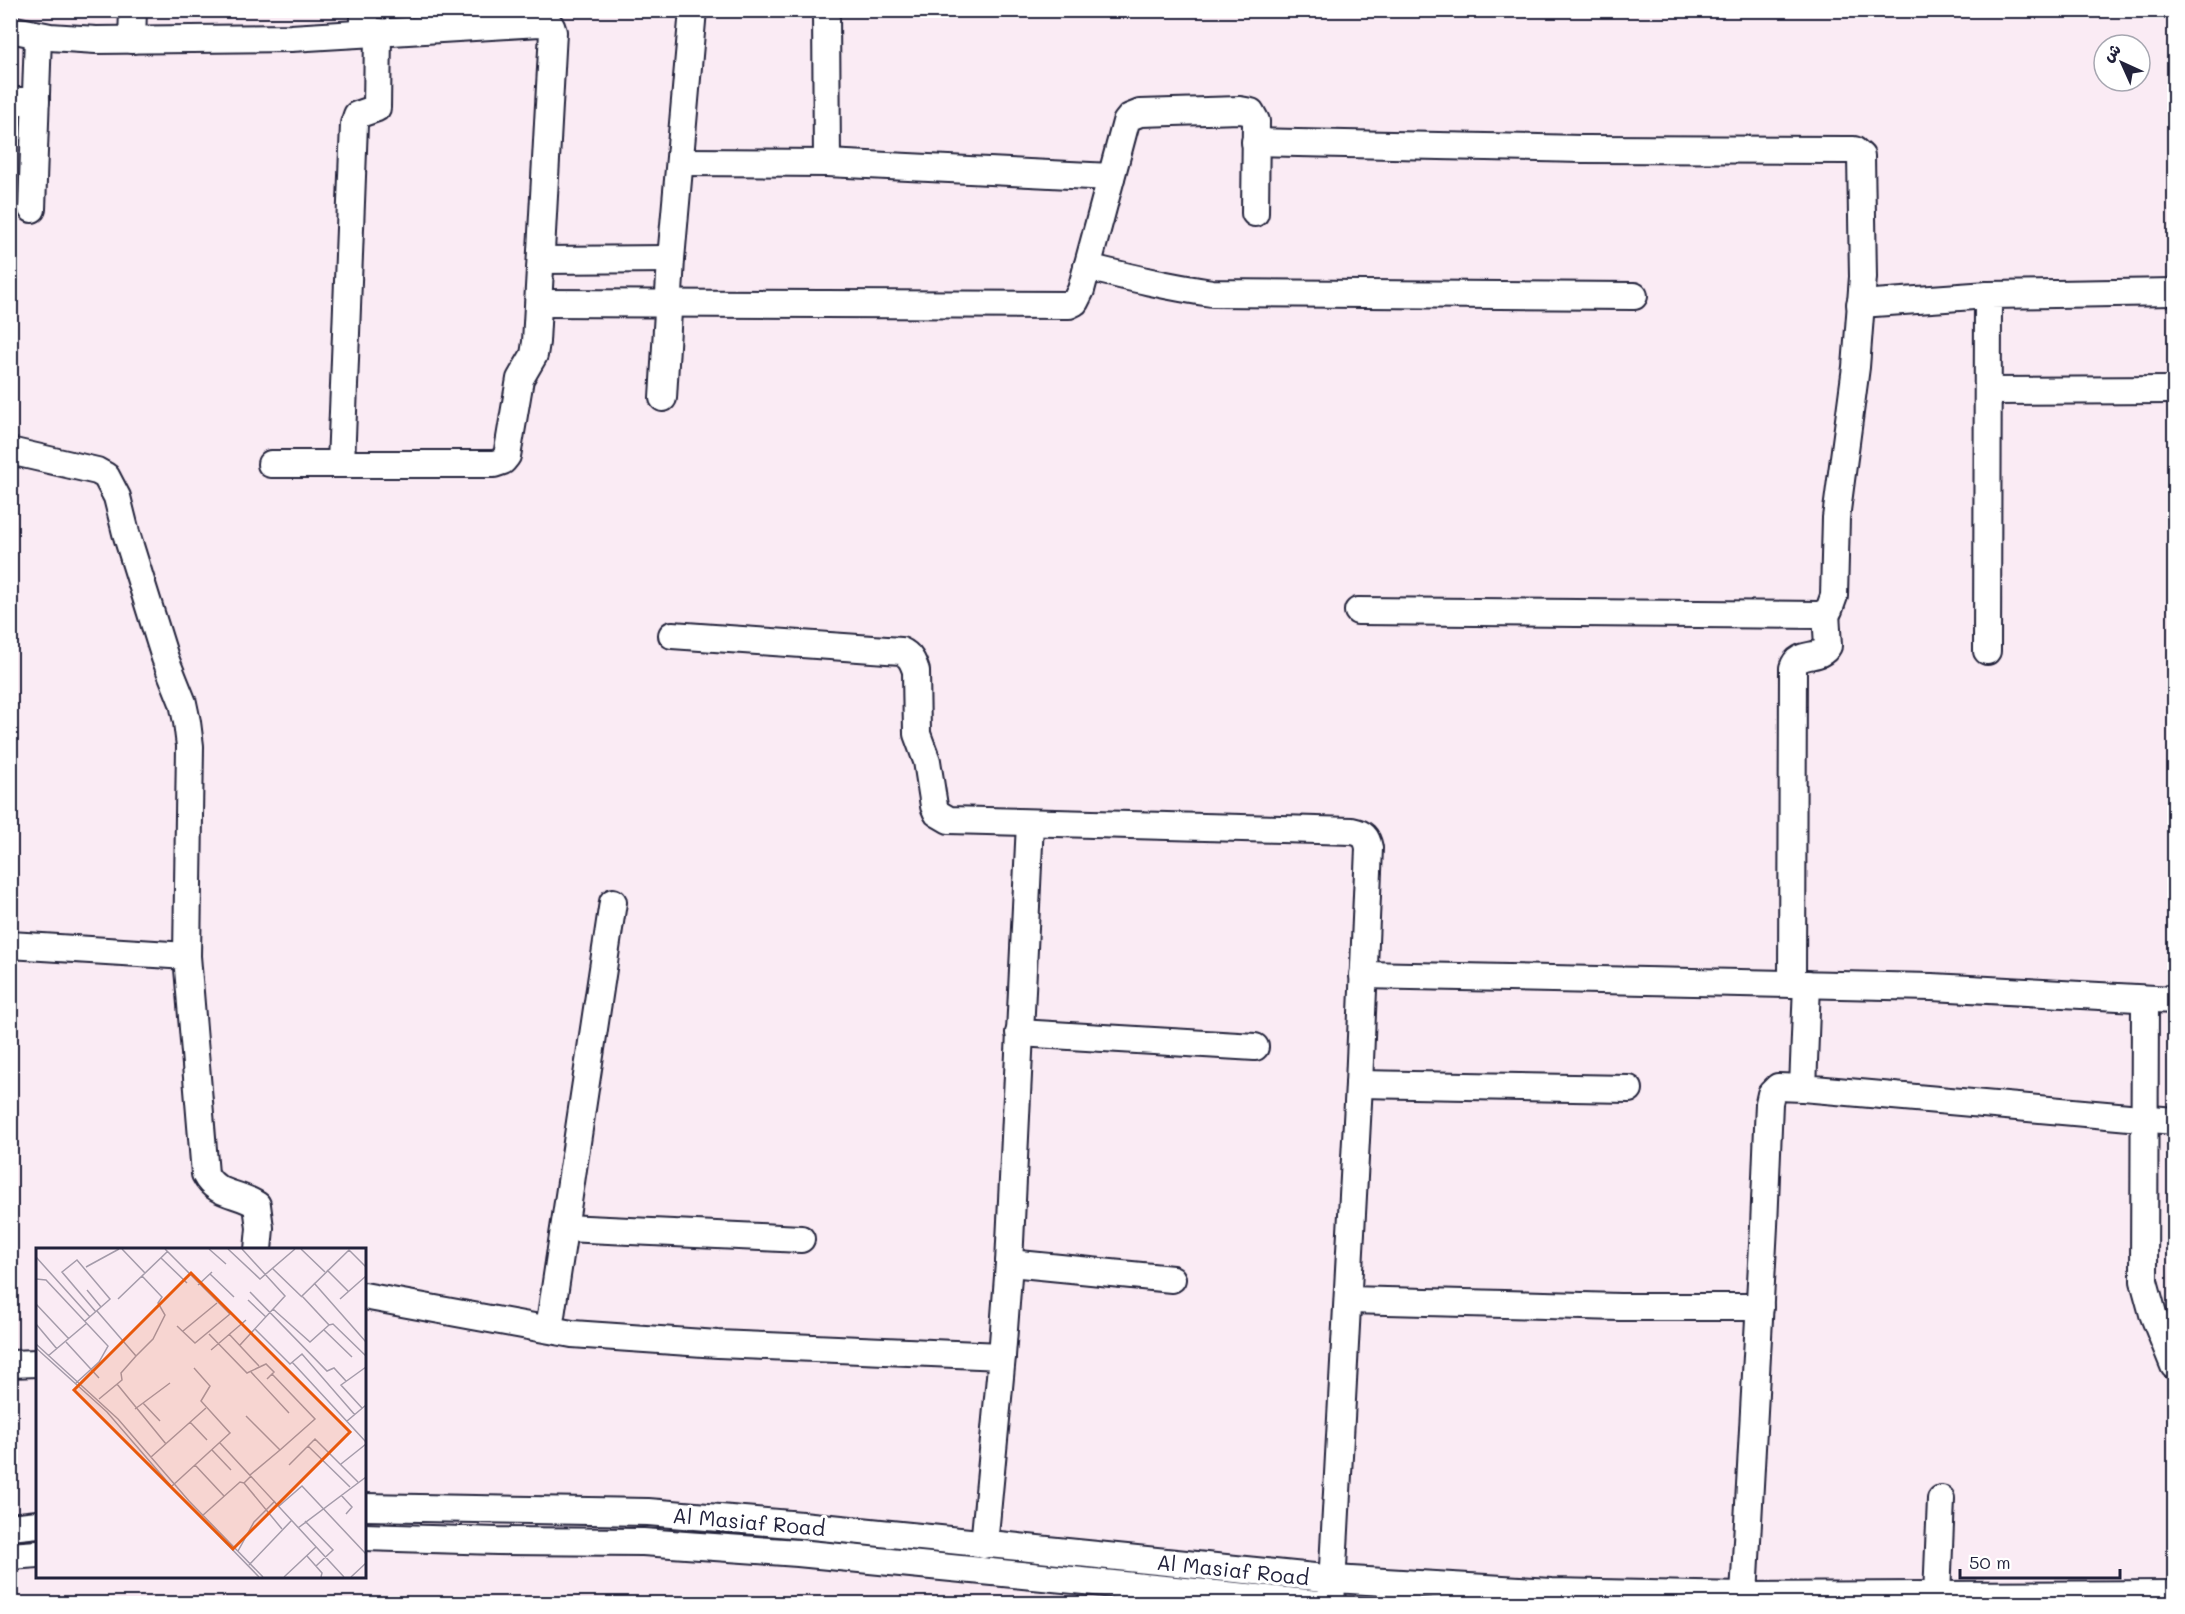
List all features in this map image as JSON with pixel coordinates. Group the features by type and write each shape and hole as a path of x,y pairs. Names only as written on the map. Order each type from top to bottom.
{"street":[{"path":"132,40 133,10"},
{"path":"663,398 670,259 693,10"},
{"path":"826,10 827,163"},
{"path":"10,29 38,36 132,40 291,38 369,25 546,22 551,26 553,32 539,303 534,356 520,379 507,456 503,461 494,464 271,464"},
{"path":"341,464 354,123 357,115 377,108 369,25"},
{"path":"32,209 38,36"},
{"path":"10,101 36,101"},
{"path":"539,303 1069,305 1078,297 1126,123 1135,114 1246,110 1254,116 1256,121 1255,213"},
{"path":"1255,142 1582,149 1854,150 1860,156 1863,277 1856,367 1836,518 1833,604 1826,613 1828,646 1821,654 1801,657 1794,663 1793,668 1803,1088"},
{"path":"680,162 827,163 1111,177"},
{"path":"541,260 670,259"},
{"path":"1087,267 1141,278 1160,285 1212,293 1634,296"},
{"path":"1860,304 1988,294 2175,292"},
{"path":"1987,651 1988,294"},
{"path":"1988,391 2175,390"},
{"path":"10,452 84,467 106,476 117,497 142,587 165,658 183,703 188,722 190,746 187,956 205,1174 209,1182 217,1189 248,1199 257,1205 258,1248"},
{"path":"1358,612 1808,615 1826,613"},
{"path":"672,634 901,651 907,654 914,663 916,671 917,734 927,761 937,813 949,820 1359,832 1368,841 1359,1084 1333,1591"},
{"path":"984,1545 1009,1263 1030,823"},
{"path":"549,1329 612,902"},
{"path":"10,945 187,956"},
{"path":"1363,975 1932,987 2175,1000"},
{"path":"2145,999 2144,1281 2153,1314 2175,1366"},
{"path":"1019,1033 1255,1047"},
{"path":"1359,1084 1629,1089"},
{"path":"1744,1596 1769,1103 1778,1087 2175,1121"},
{"path":"565,1228 801,1239"},
{"path":"1009,1263 1172,1279"},
{"path":"366,1296 572,1334 665,1341 1002,1356"},
{"path":"1348,1300 1608,1307 1760,1307"},
{"path":"10,1364 36,1364"},
{"path":"1937,1596 1941,1499"},
{"name":"Al Masiaf Road","path":"366,1507 648,1512 802,1525 984,1545 1333,1591 1744,1596 2175,1594"},
{"path":"10,1527 36,1524"},
{"name":"Al Masiaf Road","path":"366,1537 643,1542 798,1553 1318,1604"},
{"path":"10,1556 36,1554"}]}
